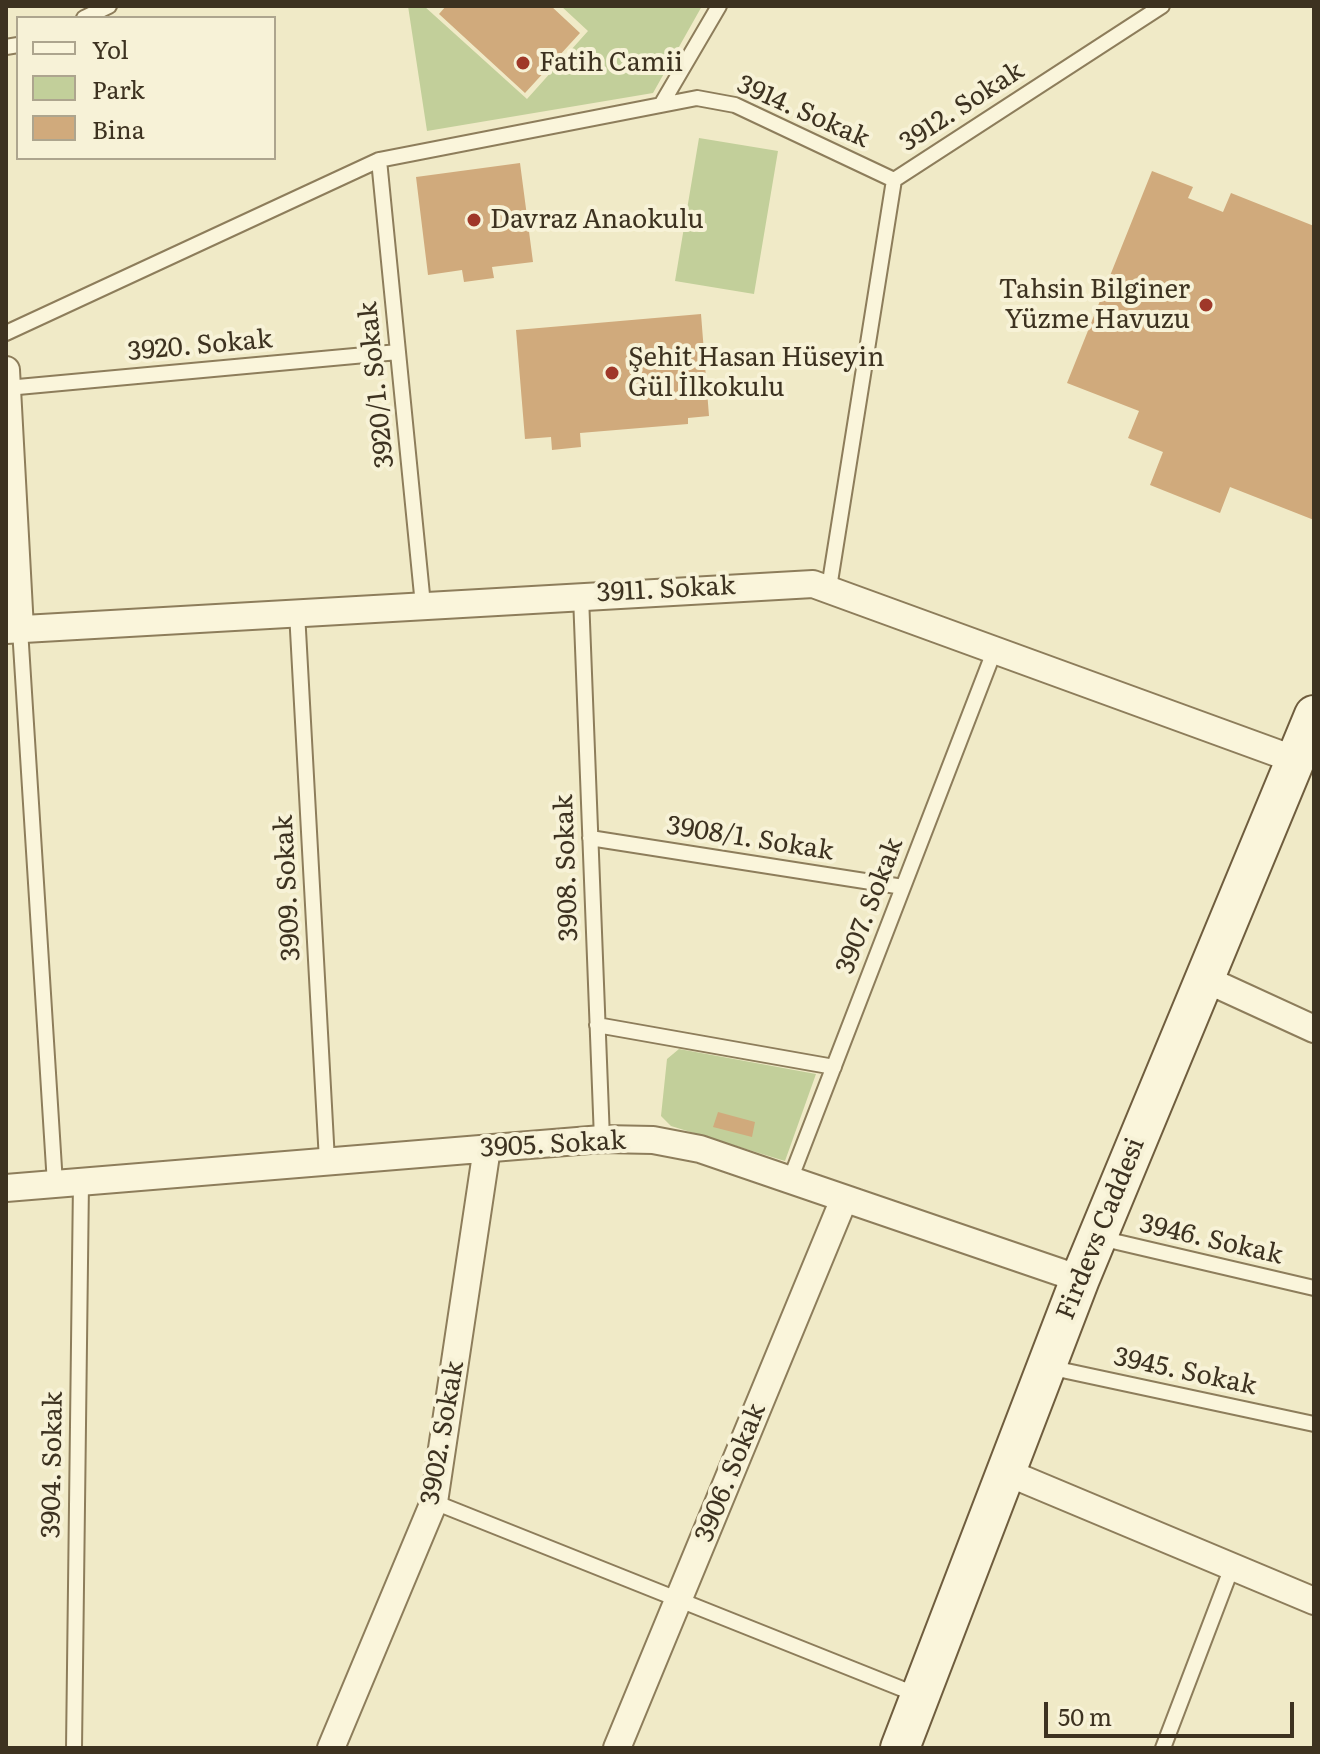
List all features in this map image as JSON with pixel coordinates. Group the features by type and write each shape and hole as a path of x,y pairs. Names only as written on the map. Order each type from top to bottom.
{"street":[{"path":"6,370 13,629"},
{"name":"3911. Sokak","path":"13,629 794,583 829,588 1296,760"},
{"name":"Firdevs Caddesi","path":"900,1748 1080,1279 1314,715"},
{"path":"1205,979 1314,1029"},
{"name":"3905. Sokak","path":"6,1188 602,1139 653,1140 700,1149 1080,1279"},
{"name":"3902. Sokak","path":"331,1748 434,1502 487,1148"},
{"name":"3906. Sokak","path":"617,1748 844,1199"},
{"path":"1006,1472 1314,1601"}],"lane":[{"path":"88,16 109,6"},
{"path":"661,105 719,6"},
{"name":"3912. Sokak","path":"829,588 894,180 1162,6"},
{"name":"3914. Sokak","path":"6,333 379,160 697,98 735,105 894,180"},
{"name":"3920/1. Sokak","path":"379,160 423,605"},
{"name":"3920. Sokak","path":"7,388 398,352"},
{"name":"3908. Sokak","path":"581,596 602,1139"},
{"name":"3909. Sokak","path":"297,612 327,1161"},
{"name":"3904. Sokak","path":"13,629 68,1183 74,1748"},
{"name":"3907. Sokak","path":"790,1180 995,649"},
{"name":"3908/1. Sokak","path":"590,838 903,887"},
{"path":"597,1025 834,1067"},
{"name":"3946. Sokak","path":"1097,1238 1314,1288"},
{"name":"3945. Sokak","path":"1046,1366 1314,1424"},
{"path":"434,1502 920,1696"},
{"path":"1163,1748 1232,1567"}],"green space":[{"path":"408,6 424,6 527,99 588,31 561,6 702,6 653,93 427,131"},
{"path":"699,138 778,151 754,294 675,281"},
{"path":"679,1049 816,1074 785,1161 671,1126 661,1116 667,1059"}],"building":[{"name":"Fatih Camii","path":"446,6 551,6 580,33 525,93 439,14"},
{"name":"Davraz Anaokulu","path":"520,163 533,262 492,267 494,278 464,282 462,270 428,275 416,177"},
{"name":"Tahsin Bilginer Yüzme Havuzu","path":"1152,171 1193,187 1188,198 1223,212 1231,193 1314,226 1314,520 1230,487 1220,513 1150,485 1163,452 1128,438 1139,411 1067,383"},
{"name":"Şehit Hasan Hüseyin Gül İlkokulu","path":"701,314 709,416 688,418 688,424 580,433 581,447 552,450 551,437 525,439 516,330"},
{"path":"718,1112 755,1122 752,1137 713,1127"}],"place":[{"name":"Fatih Camii","path":"523,63"},
{"name":"Davraz Anaokulu","path":"474,220"},
{"name":"Tahsin Bilginer Yüzme Havuzu","path":"1206,305"},
{"name":"Şehit Hasan Hüseyin Gül İlkokulu","path":"612,373"}]}
